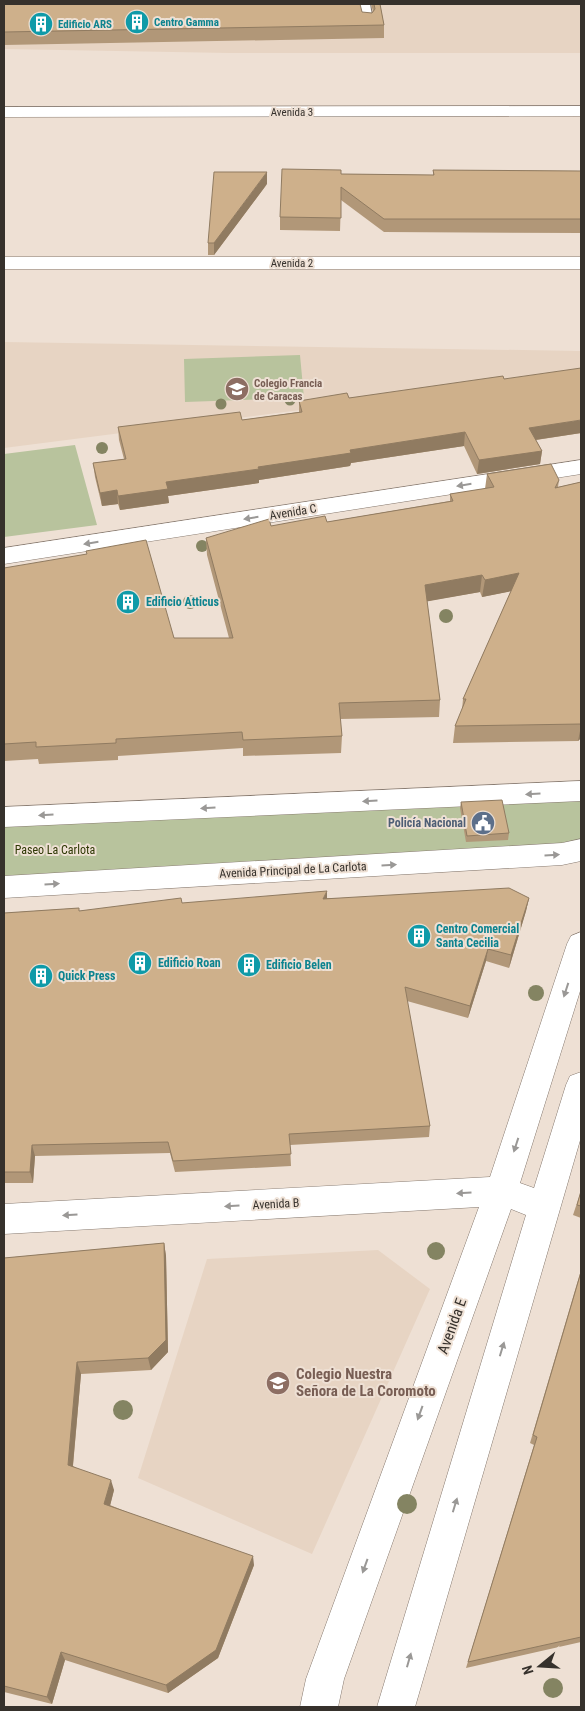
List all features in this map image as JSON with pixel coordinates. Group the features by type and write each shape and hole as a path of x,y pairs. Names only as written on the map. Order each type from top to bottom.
{"street":[{"name":"Avenida 3","path":"4,112 581,111"},
{"name":"Avenida 2","path":"4,263 581,263"},
{"name":"Avenida C","path":"4,556 581,467"},
{"path":"4,817 581,791"},
{"name":"Avenida Principal de La Carlota","path":"4,887 562,854 581,850"},
{"name":"Avenida E","path":"319,1707 324,1679 501,1191 581,944"},
{"path":"396,1707 581,1085"},
{"name":"Avenida B","path":"4,1219 501,1191 545,1207"}],"lane":[{"path":"364,4 367,21"}],"shaded area":[{"path":"4,4 581,4 581,53 229,53 4,49"},
{"name":"Colegio Francia de Caracas","path":"4,342 581,351 581,374 4,448"},
{"name":"Colegio Nuestra Señora de La Coromoto","path":"378,1250 430,1289 312,1554 138,1478 207,1259"}],"green space":[{"path":"300,355 304,398 185,402 184,359"},
{"path":"75,445 97,525 4,537 4,454"},
{"name":"Paseo La Carlota","path":"581,791 581,850 562,854 4,887 4,817"}],"building":[{"path":"4,4 360,4 362,12 372,13 375,9 374,4 380,4 384,25 4,32"},
{"path":"282,169 341,170 341,174 434,175 433,170 581,171 581,219 384,219 341,187 341,218 280,217"},
{"path":"214,172 267,172 214,243 208,243"},
{"path":"581,368 581,420 529,428 542,451 479,460 465,432 350,450 351,453 258,467 259,469 166,482 168,489 118,496 117,490 100,493 93,463 126,459 118,427 240,412 242,420 302,412 299,401 347,393 349,398 503,376 504,379"},
{"path":"551,464 559,480 555,488 581,482 581,724 455,726 466,699 463,699 519,573 485,580 482,575 425,585 440,700 339,703 342,736 243,740 242,732 116,739 116,743 36,747 36,742 4,744 4,568 87,554 86,551 146,540 174,638 233,638 206,538 269,519 271,526 325,516 327,522 453,501 450,494 494,487 487,474"},
{"name":"Policía Nacional","path":"502,800 509,833 467,836 461,802"},
{"path":"509,888 529,898 511,955 488,949 470,1006 405,987 430,1126 289,1134 291,1154 173,1161 168,1142 32,1145 30,1172 4,1172 4,913 79,908 79,911 181,898 182,903 327,891 323,899"},
{"path":"581,1191 581,1206 577,1205"},
{"path":"164,1243 166,1340 148,1358 77,1362 68,1465 111,1480 104,1504 253,1556 216,1650 166,1685 61,1652 47,1697 4,1686 4,1258"},
{"path":"581,1272 581,1637 468,1662 537,1437 533,1435"}],"place":[{"name":"Centro Gamma","path":"137,22"},
{"name":"Edificio ARS","path":"41,24"},
{"name":"Colegio Francia de Caracas","path":"237,389"},
{"name":"Edificio Atticus","path":"128,602"},
{"name":"Policía Nacional","path":"483,823"},
{"name":"Centro Comercial Santa Cecilia","path":"419,936"},
{"name":"Edificio Roan","path":"140,963"},
{"name":"Edificio Belen","path":"249,965"},
{"name":"Quick Press","path":"41,976"},
{"name":"Colegio Nuestra Señora de La Coromoto","path":"278,1383"}]}
